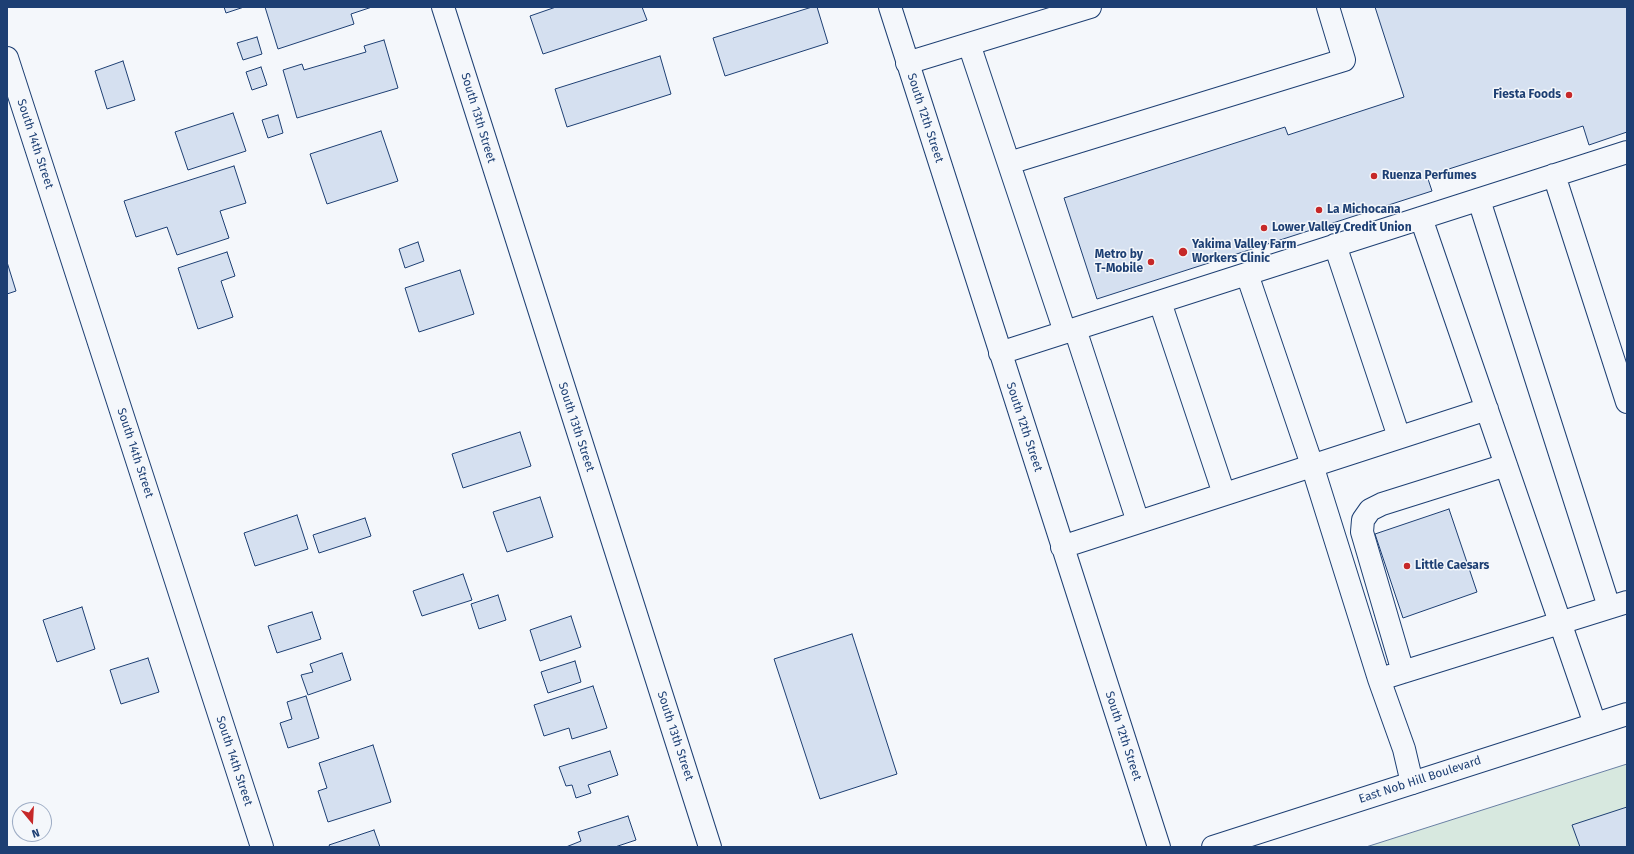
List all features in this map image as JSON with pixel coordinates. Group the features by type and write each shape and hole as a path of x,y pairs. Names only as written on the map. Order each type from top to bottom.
{"street":[{"name":"South 13th Street","path":"443,7 710,847"},
{"name":"South 12th Street","path":"890,7 1158,847"},
{"path":"908,63 1090,7"},
{"path":"1009,163 1344,60 1328,7"},
{"path":"969,44 1009,163 1138,522"},
{"name":"South 14th Street","path":"7,58 262,847"},
{"path":"1000,353 1627,152"},
{"path":"1554,175 1627,402"},
{"path":"1379,679 1618,604 1479,200"},
{"path":"1421,218 1595,724"},
{"path":"1335,246 1399,437"},
{"path":"1247,274 1312,465 1379,679 1404,749 1412,783"},
{"path":"1160,302 1224,494"},
{"path":"1062,547 1487,408"},
{"path":"1403,672 1362,532 1363,520 1370,510 1382,504 1506,465"},
{"name":"East Nob Hill Boulevard","path":"1213,847 1627,714"}],"shaded area":[{"path":"1627,764 1627,847 1366,847"}],"building":[{"path":"224,7 244,7 226,13"},
{"path":"265,7 372,7 351,14 354,24 278,49"},
{"path":"556,7 642,7 647,20 543,54 530,16"},
{"path":"812,7 817,7 828,43 725,76 713,38"},
{"path":"1375,7 1627,7 1627,132 1589,145 1583,126 1427,176 1432,191 1097,299 1064,198 1285,127 1288,135 1404,97"},
{"path":"257,37 262,54 243,60 237,43"},
{"path":"384,40 398,88 297,118 283,70 302,64 304,70 366,52 364,46"},
{"path":"660,56 671,94 567,127 555,89"},
{"path":"123,61 135,100 107,109 95,71"},
{"path":"261,67 267,85 252,90 246,72"},
{"path":"233,113 246,151 188,170 175,132"},
{"path":"278,115 283,133 268,138 262,120"},
{"path":"381,131 398,181 327,204 310,154"},
{"path":"234,166 246,203 220,211 229,238 177,255 167,227 136,237 124,201"},
{"path":"418,242 424,261 405,268 399,249"},
{"path":"227,252 235,276 221,281 233,317 198,329 178,268"},
{"path":"7,262 16,291 7,294"},
{"path":"460,270 474,314 419,332 405,288"},
{"path":"520,432 531,466 463,488 452,454"},
{"path":"540,497 553,537 507,552 493,512"},
{"path":"1449,509 1477,592 1403,618 1375,534"},
{"path":"297,515 308,549 255,566 244,533"},
{"path":"365,518 371,536 319,553 313,535"},
{"path":"463,574 472,600 422,616 413,591"},
{"path":"498,595 506,620 479,629 471,604"},
{"path":"82,607 95,649 57,662 43,620"},
{"path":"312,612 321,639 277,653 268,626"},
{"path":"571,616 581,647 540,661 530,630"},
{"path":"852,634 897,774 820,799 774,659"},
{"path":"342,653 351,680 308,695 301,675 313,672 310,664"},
{"path":"148,658 159,692 121,704 110,670"},
{"path":"575,661 581,682 548,693 541,672"},
{"path":"593,686 607,728 572,739 569,728 544,736 534,705"},
{"path":"306,696 319,738 288,748 280,723 292,719 287,702"},
{"path":"373,745 391,802 328,822 318,791 327,788 319,763"},
{"path":"610,751 618,775 588,785 591,793 576,798 572,785 566,786 559,767"},
{"path":"1627,807 1627,847 1580,847 1572,825"},
{"path":"628,816 636,840 615,847 566,847 581,841 578,832"},
{"path":"374,830 380,847 330,847 329,845"}],"place":[{"name":"Fiesta Foods","path":"1569,95"},
{"name":"Ruenza Perfumes","path":"1374,176"},
{"name":"La Michocana","path":"1319,210"},
{"name":"Lower Valley Credit Union","path":"1264,228"},
{"name":"Yakima Valley Farm Workers Clinic","path":"1183,252"},
{"name":"Metro by T-Mobile","path":"1151,262"},
{"name":"Little Caesars","path":"1407,566"}]}
